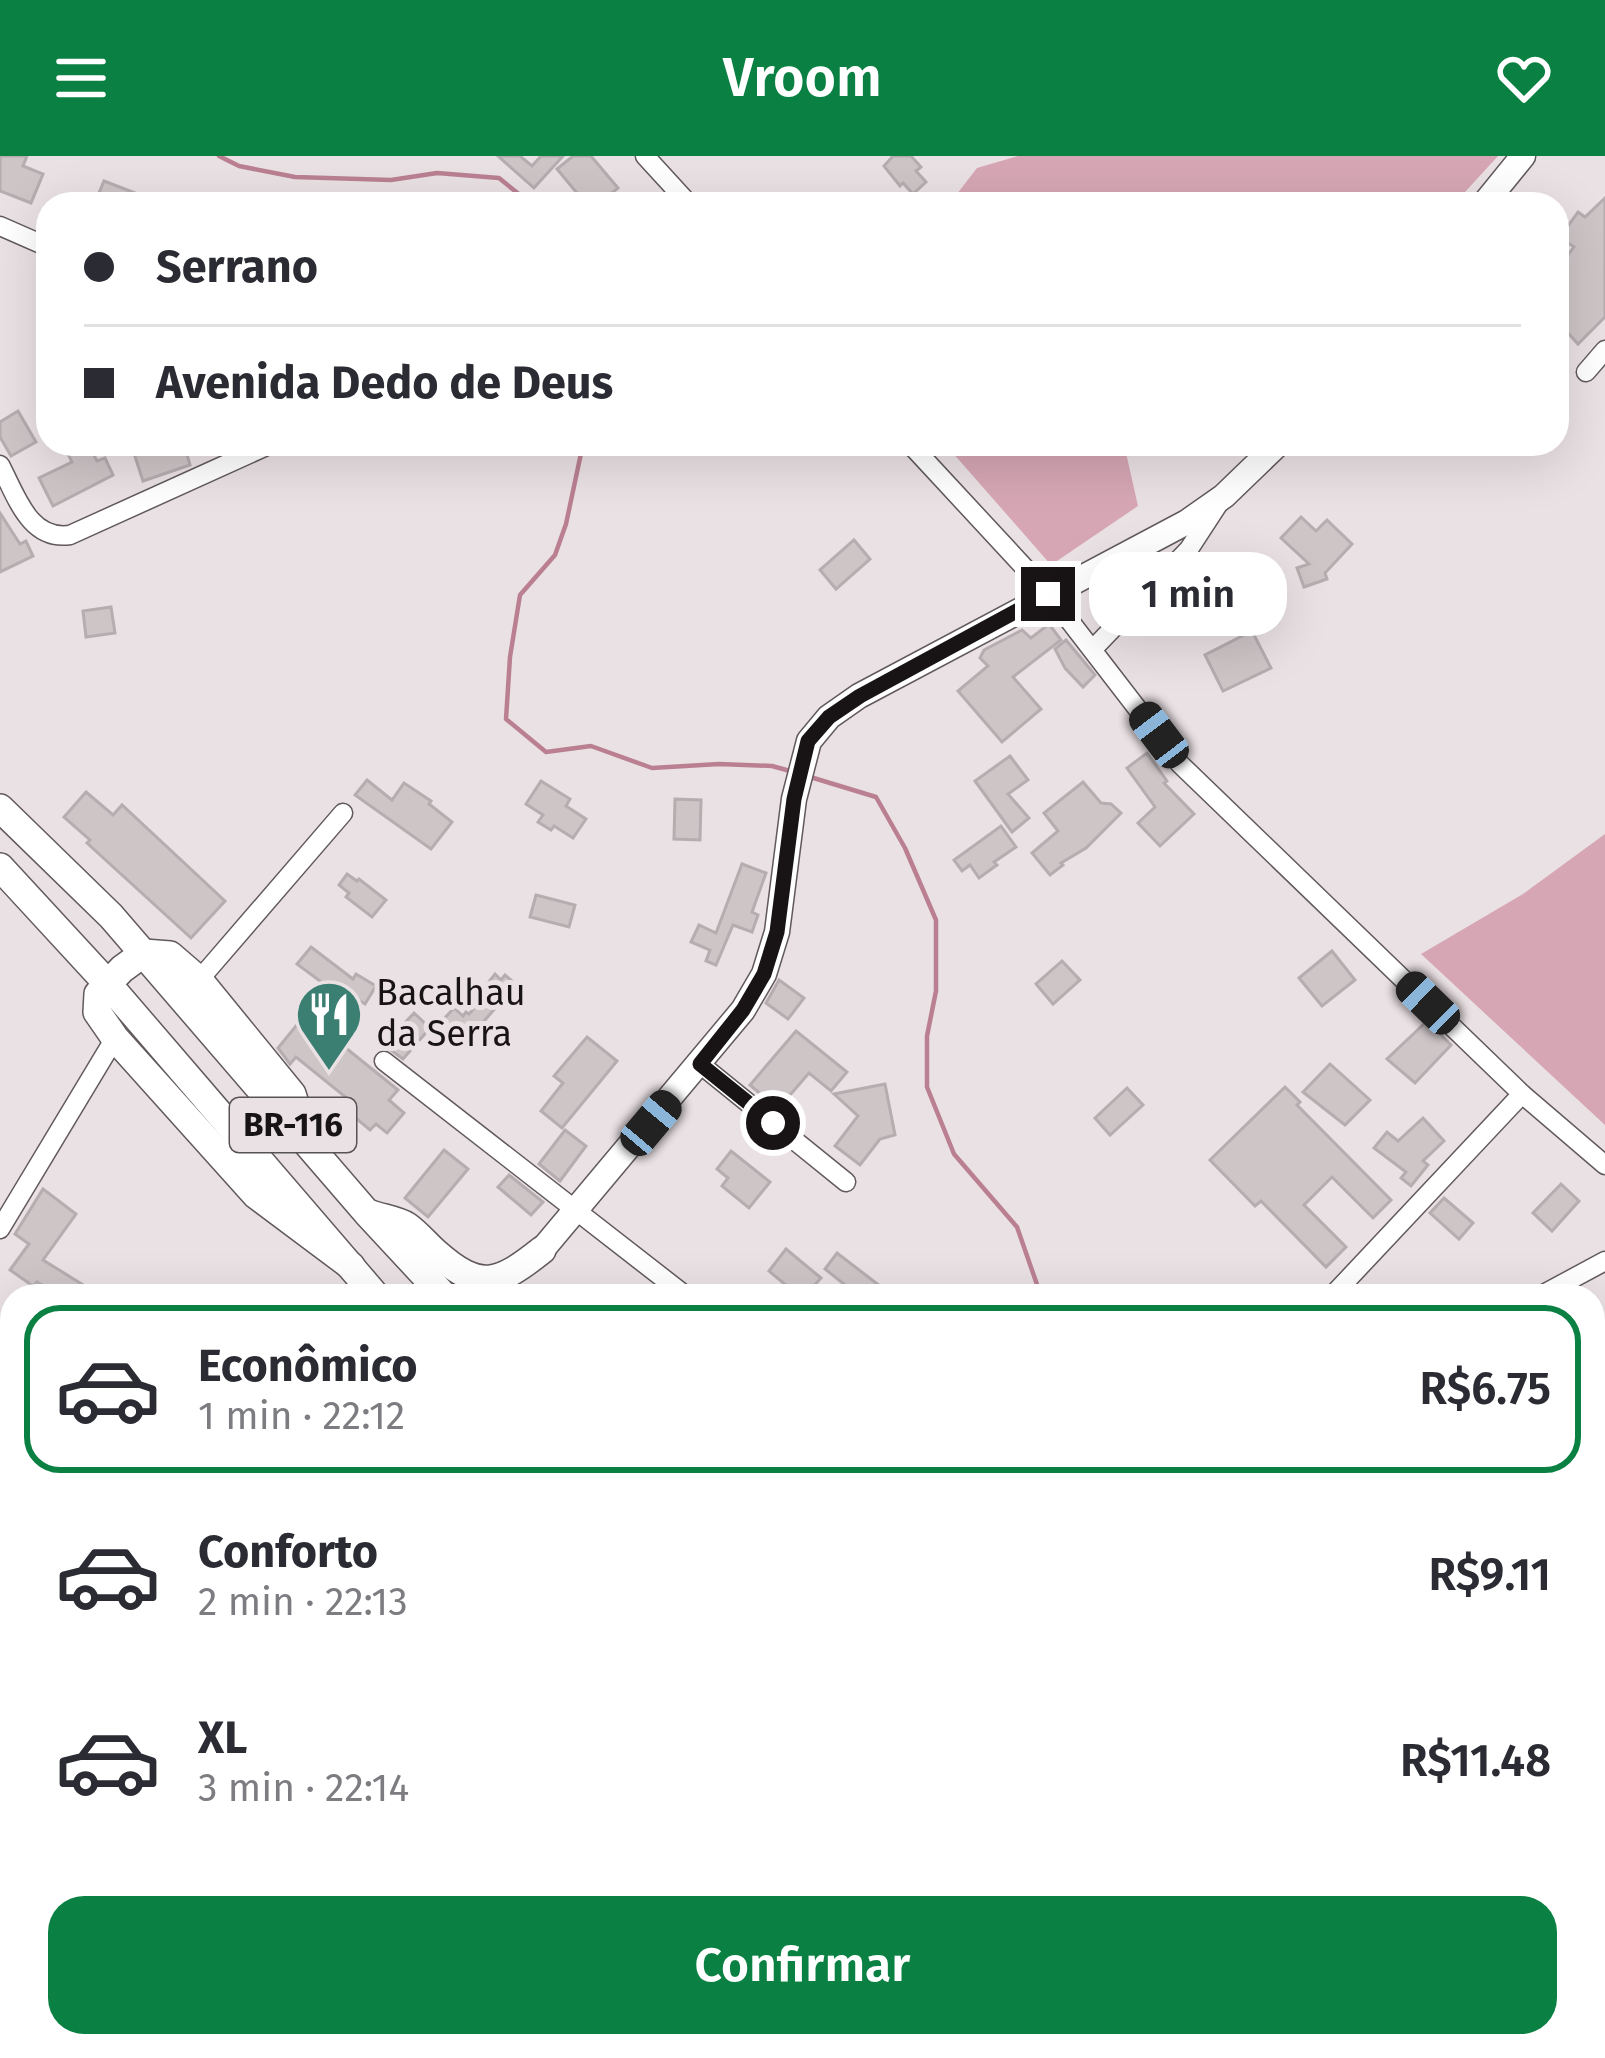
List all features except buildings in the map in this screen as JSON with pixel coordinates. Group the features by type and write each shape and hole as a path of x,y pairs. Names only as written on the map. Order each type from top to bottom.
{"highway":[{"name":"BR-116","path":"0,808 111,916 433,1284"},
{"name":"BR-116","path":"0,867 107,983 366,1284"},
{"path":"307,1141 292,1094 199,980 170,955 144,953 98,994 97,1012 116,1038 256,1195 351,1266"},
{"path":"367,1213 406,1226 450,1264 481,1280 499,1280 542,1250"},
{"path":"529,1284 542,1250"}],"main road":[{"path":"1494,192 1523,156"},
{"path":"542,1250 700,1064 743,1010 764,974 777,932 794,799 808,741 829,717 860,696 1187,522 1224,496 1266,456"}],"street":[{"path":"646,156 678,192"},
{"path":"3,233 36,243"},
{"path":"1586,372 1605,350"},
{"path":"0,465 30,522 57,537 244,456"},
{"path":"921,456 1048,594 1180,764 1522,1094 1605,1165"},
{"path":"1093,649 1189,549 1224,496"},
{"path":"199,980 343,813"},
{"path":"0,1229 116,1038"},
{"path":"383,1060 671,1284"},
{"path":"700,1064 846,1182"},
{"path":"1343,1284 1522,1094"},
{"path":"1562,1284 1605,1261"}],"shaded area":[{"path":"1018,156 1498,156 1465,192 958,192 977,168"},
{"path":"956,456 1127,456 1138,506 1051,565"},
{"path":"1605,834 1605,1125 1421,954 1523,894"}],"waterway":[{"path":"219,156 239,166 295,177 391,180 437,173 499,178 516,192"},
{"path":"580,456 555,555 520,595 506,719 546,752 591,746 652,768 719,764 790,771"},
{"path":"807,776 876,797 905,848 936,920 936,991 927,1036 927,1087 954,1154 1017,1227 1037,1284"}],"place":[{"name":"Bacalhau da Serra","path":"329,1073"}],"route":[{"path":"773,1123 700,1064 743,1010 764,974 777,932 794,799 808,741 829,717 860,696 1048,594"}]}
